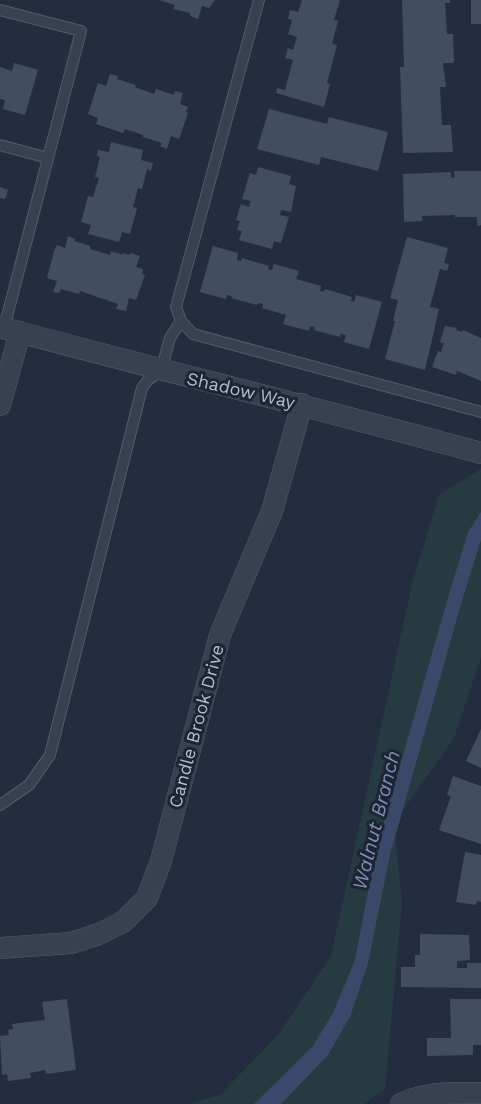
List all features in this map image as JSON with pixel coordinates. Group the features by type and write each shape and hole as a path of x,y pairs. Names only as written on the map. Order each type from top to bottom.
{"street":[{"name":"Shadow Way","path":"8,329 161,371 302,404 481,453"},
{"path":"0,405 8,329"},
{"name":"Candle Brook Drive","path":"0,948 71,943 99,934 123,922 147,898 161,861 220,635 272,511 302,404"},
{"path":"401,1104 443,1092 481,1093"}],"lane":[{"path":"259,0 176,307 181,321 193,334 481,412"},
{"path":"0,10 81,31 48,158 8,329"},
{"path":"0,145 48,158"},
{"path":"0,805 29,785 50,755 142,388 148,380 161,371 170,338 181,321"}],"green space":[{"path":"481,469 481,657 454,738 394,823 402,902 385,1089 364,1104 187,1104 220,1095 278,1035 331,956 413,580 439,495"}],"water":[{"path":"481,512 481,540 390,855 368,963 350,1017 328,1055 281,1104 254,1104 313,1046 334,1011 355,960 376,850 468,532"}],"building":[{"path":"159,0 215,0 209,8 202,6 198,19 190,16 190,13 173,9 175,5"},
{"path":"302,0 340,0 334,20 338,21 332,44 337,45 327,83 330,84 324,107 276,93 277,88 285,90 293,60 285,58 288,48 293,50 297,37 288,34 292,20 288,19 290,10 298,12"},
{"path":"402,0 450,0 450,3 445,3 447,34 453,34 454,63 443,63 446,87 440,87 442,125 451,125 453,152 403,153 400,67 404,67"},
{"path":"471,0 481,0 481,24 471,24"},
{"path":"14,63 38,70 25,115 3,109 5,100 0,99 0,67 12,71"},
{"path":"110,74 154,94 156,89 174,95 175,91 183,93 180,104 188,107 186,112 188,113 179,139 171,136 167,149 160,146 162,143 143,137 143,135 125,129 123,133 96,124 98,118 88,114 98,83 106,86"},
{"path":"269,109 327,124 329,117 388,132 378,171 321,157 319,165 257,149"},
{"path":"111,142 143,150 141,160 153,163 151,171 147,169 142,189 138,188 133,207 137,208 130,234 122,232 119,242 88,234 91,225 81,222 88,196 93,197 99,178 95,177 100,157 97,156 98,150 109,152"},
{"path":"258,167 291,176 289,184 296,186 291,212 281,210 280,215 289,217 281,243 274,241 272,249 239,240 242,231 237,230 240,221 236,220 241,204 249,207 251,201 242,199 250,173 256,175"},
{"path":"454,171 481,171 481,225 477,226 477,217 455,217 455,215 422,216 422,221 404,222 403,174 451,172 451,178 455,177"},
{"path":"0,187 8,190 5,199 0,198"},
{"path":"68,236 75,239 74,241 90,246 90,249 110,255 111,251 123,255 123,253 130,255 130,253 140,256 136,267 143,269 142,274 145,275 136,300 129,298 126,311 116,309 118,304 80,291 79,294 61,289 59,293 53,292 57,281 47,278 54,251 57,245 65,248"},
{"path":"407,237 448,248 444,263 449,264 447,271 440,269 430,307 439,309 425,370 385,359 398,300 390,298"},
{"path":"213,246 238,253 237,260 241,261 242,258 269,266 268,269 272,270 274,264 299,271 296,279 321,286 320,291 324,292 325,289 352,297 351,301 354,302 356,295 382,302 369,349 344,342 346,335 341,334 340,337 314,330 315,327 310,326 309,331 283,324 286,315 262,308 263,304 258,303 257,305 227,295 226,299 200,292"},
{"path":"445,326 457,328 456,330 462,332 463,330 481,338 481,381 457,371 456,375 432,367 444,343 440,342"},
{"path":"481,729 481,768 466,761"},
{"path":"453,776 481,786 481,844 439,830 451,796 447,795"},
{"path":"465,852 481,855 481,902 477,901 476,905 456,902"},
{"path":"420,934 469,935 470,960 457,961 457,968 467,968 467,963 481,963 481,988 401,987 401,967 415,967 415,955 420,955"},
{"path":"67,999 76,1070 46,1074 45,1070 30,1073 31,1078 8,1081 7,1074 2,1075 0,1036 9,1035 8,1030 13,1029 12,1024 45,1020 42,1002"},
{"path":"450,999 481,999 481,1045 473,1045 473,1055 427,1056 427,1038 451,1038"}],"water label":[{"name":"Walnut Branch","path":"376,820"}]}
